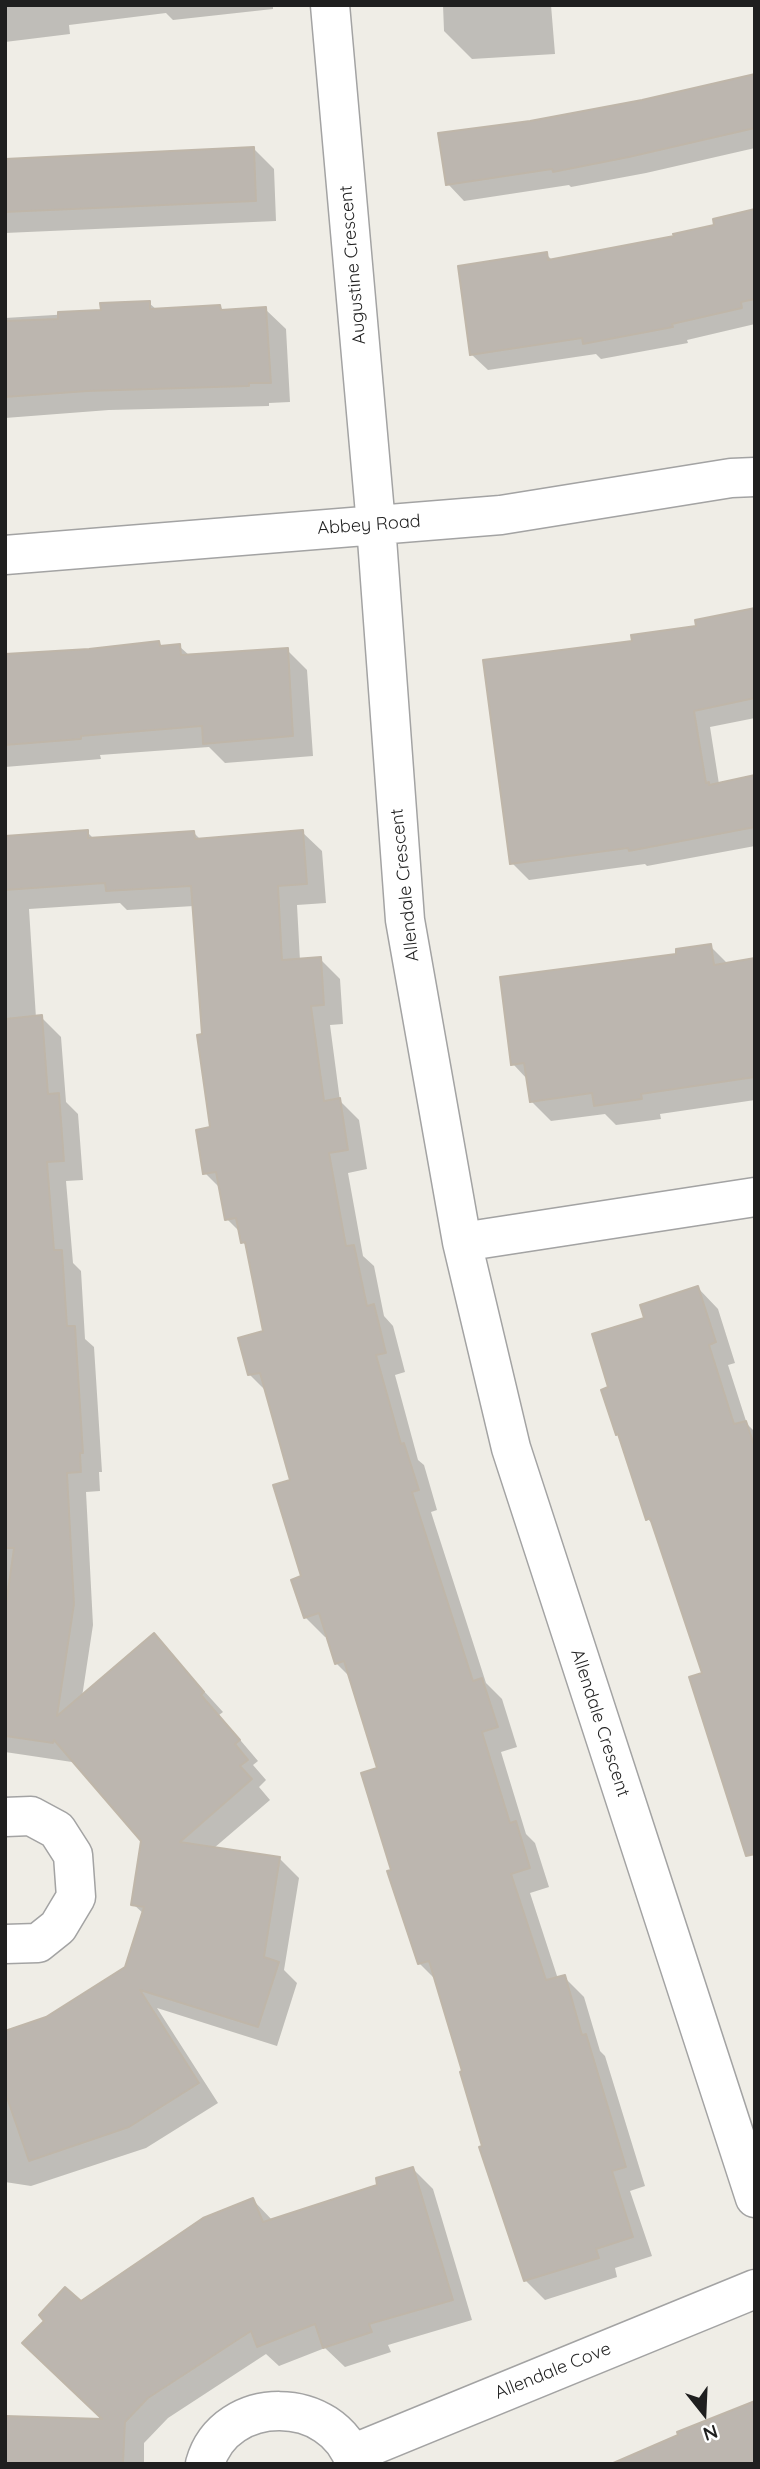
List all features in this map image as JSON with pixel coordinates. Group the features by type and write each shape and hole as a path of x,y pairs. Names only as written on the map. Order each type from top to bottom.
{"street":[{"name":"Augustine Crescent","path":"330,5 376,525"},
{"name":"Abbey Road","path":"5,555 501,515 747,473"},
{"name":"Allendale Crescent","path":"376,525 405,920 462,1242 511,1448 755,2198"},
{"path":"462,1242 755,1197"},
{"path":"5,1817 31,1815 57,1830 73,1855 76,1896 58,1927 38,1943 5,1944"},
{"name":"Allendale Cove","path":"353,2459 755,2289"},
{"path":"205,2464 220,2437 240,2420 265,2412 291,2410 316,2418 337,2433 353,2459"}],"building":[{"path":"755,74 755,128 553,172 552,169 446,185 438,133 530,121 642,100"},
{"path":"254,147 256,201 5,212 5,159"},
{"path":"755,209 755,299 741,302 742,308 672,324 673,327 583,344 582,338 470,355 458,266 547,252 548,260 674,236 673,234 714,225 713,219"},
{"path":"150,301 150,309 220,305 221,310 266,307 271,383 5,397 5,321 58,319 58,312 101,310 100,303"},
{"path":"755,608 755,698 694,711 706,783 709,782 709,785 755,775 755,827 629,851 628,848 510,864 483,660 632,641 631,635 696,626 695,620"},
{"path":"159,641 160,646 180,644 181,655 288,648 293,736 203,744 202,726 5,745 5,654"},
{"path":"88,830 88,838 194,831 195,839 303,830 307,884 278,886 282,960 321,957 324,1005 311,1006 324,1101 340,1098 348,1150 329,1153 346,1246 354,1245 367,1306 374,1304 386,1353 376,1355 401,1444 404,1443 419,1490 412,1492 473,1681 482,1678 498,1727 482,1732 510,1823 516,1821 530,1868 511,1874 546,1980 565,1975 582,2035 586,2034 626,2167 612,2171 633,2237 596,2249 599,2258 524,2281 479,2147 482,2146 460,2072 462,2071 429,1961 418,1964 387,1871 391,1870 361,1773 377,1768 344,1661 335,1664 319,1613 304,1618 291,1580 301,1576 273,1485 290,1480 260,1373 248,1375 238,1338 263,1331 245,1242 241,1243 236,1218 225,1220 216,1172 203,1174 196,1130 210,1127 197,1035 202,1034 191,886 106,891 105,883 5,890 5,836"},
{"path":"711,944 714,965 755,958 755,1077 641,1094 642,1099 594,1106 592,1093 530,1102 524,1063 511,1065 500,977 676,954 676,949"},
{"path":"42,1015 48,1094 59,1093 64,1161 47,1162 54,1250 62,1250 67,1326 75,1326 83,1453 80,1453 81,1472 67,1473 74,1604 57,1716 154,1633 204,1692 201,1695 240,1740 235,1744 248,1760 240,1766 252,1779 180,1842 280,1857 264,1957 279,1962 258,2027 140,1990 199,2083 129,2127 29,2161 5,2092 5,2031 46,2017 125,1967 144,1907 131,1905 141,1841 54,1740 53,1743 5,1736 5,1611 14,1548 5,1548 5,1019"},
{"path":"698,1286 716,1342 709,1345 734,1424 746,1421 755,1448 755,1854 746,1856 689,1677 702,1673 650,1518 646,1520 601,1390 608,1387 592,1334 644,1318 640,1305"},
{"path":"413,2167 453,2300 369,2324 372,2332 323,2348 315,2324 257,2347 251,2331 148,2398 125,2422 123,2464 5,2464 5,2416 102,2419 22,2343 44,2321 39,2315 65,2287 81,2301 203,2218 253,2198 263,2222 377,2185 376,2178"},
{"path":"755,2401 755,2464 611,2464 678,2435 677,2432"}]}
